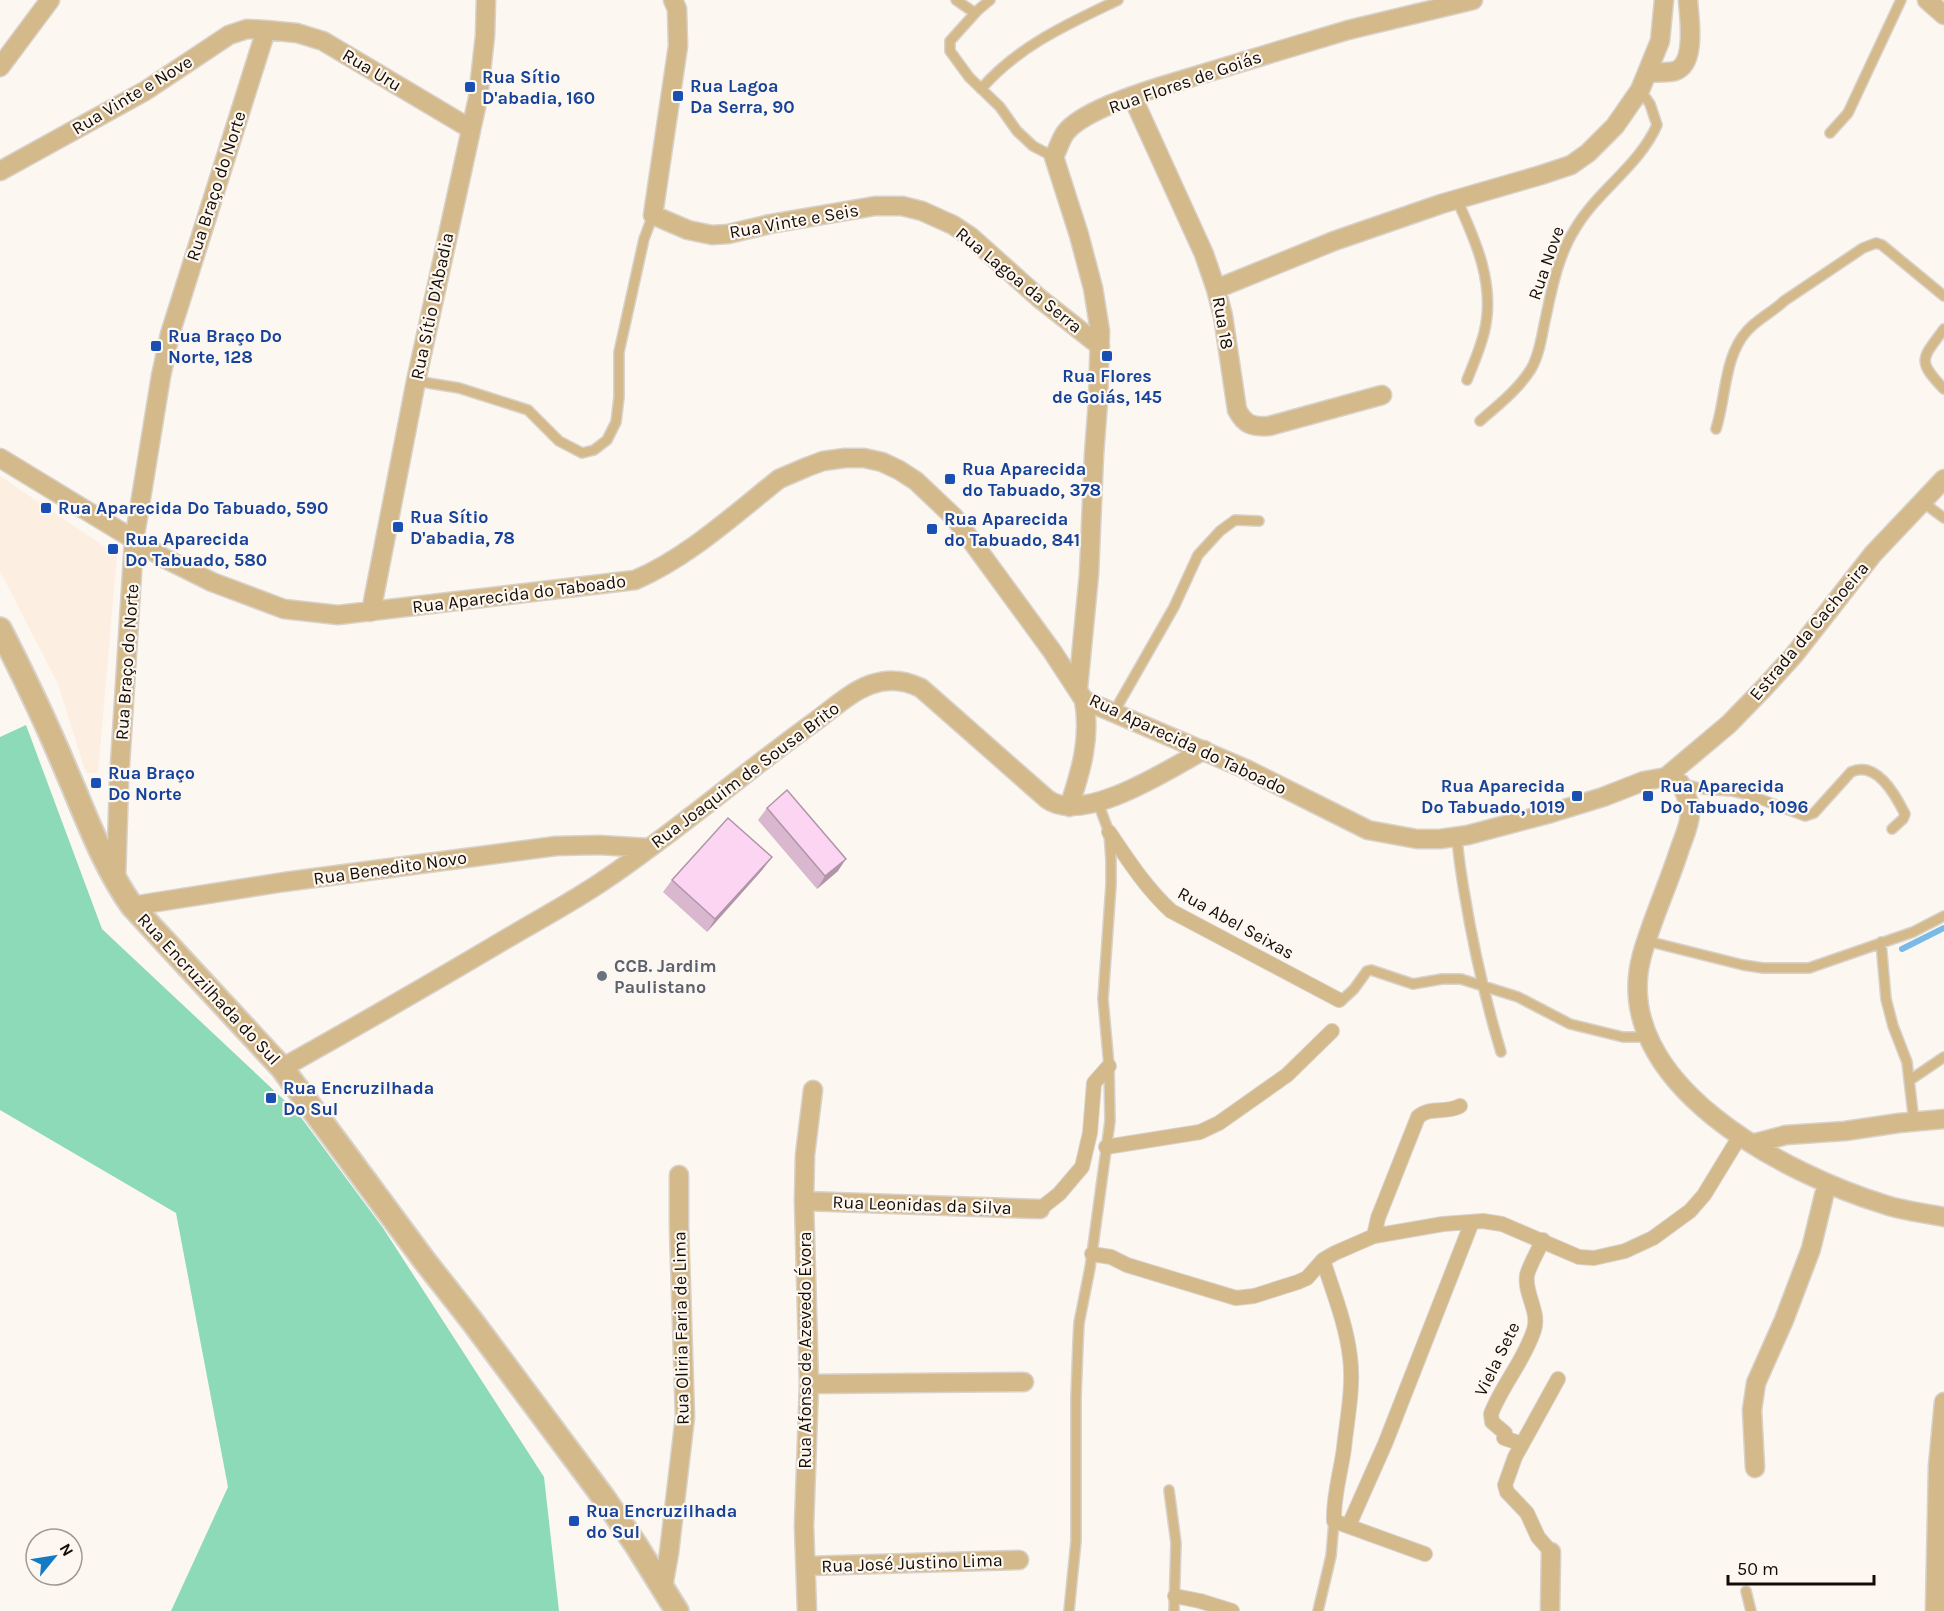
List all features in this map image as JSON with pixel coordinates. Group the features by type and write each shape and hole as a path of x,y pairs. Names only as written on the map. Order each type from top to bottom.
{"street":[{"path":"0,67 50,0"},
{"name":"Rua Sítio D'Abadia","path":"371,612 416,381 478,98 485,36 486,0"},
{"path":"653,215 678,46 677,9 673,0"},
{"name":"Rua Flores de Goiás","path":"1054,157 1065,132 1081,119 1132,96 1348,30 1441,4 1473,0"},
{"path":"1216,289 1334,241 1571,165 1588,153 1615,126 1643,81 1660,41 1664,0"},
{"path":"1643,81 1676,71 1682,66 1690,49 1688,0"},
{"path":"1927,0 1944,15"},
{"name":"Rua Vinte e Nove","path":"0,171 145,91 229,35 247,29 266,30"},
{"name":"Rua Uru","path":"266,30 297,33 323,41 471,129"},
{"name":"Rua Braço do Norte","path":"116,880 119,781 134,541 161,376 170,334 266,30"},
{"name":"Rua 18","path":"1132,96 1204,254 1216,289 1223,316 1237,410 1242,419 1255,427 1269,426 1382,396"},
{"path":"1054,157 1079,236 1097,304 1100,346 1081,694 1087,715 1086,745 1080,774 1069,807 1098,803 1204,750"},
{"name":"Rua Vinte e Seis","path":"653,215 688,230 712,235 728,234 770,224 875,206 902,206"},
{"name":"Rua Lagoa da Serra","path":"902,206 938,218 971,237 1039,298 1100,346"},
{"name":"Rua Aparecida do Taboado","path":"0,458 166,560 212,582 284,609 338,615 635,580 650,574 681,555 779,479 823,462 844,458 864,458 882,462 916,481 954,517 1081,694 1114,712 1204,750 1368,830 1417,839 1457,836 1490,830 1551,813 1644,781 1673,780"},
{"name":"Estrada da Cachoeira","path":"1673,780 1802,646 1873,554 1944,479"},
{"name":"Rua Encruzilhada do Sul","path":"0,629 29,686 100,849 132,906 282,1068 424,1260 562,1440 609,1505 677,1611"},
{"name":"Rua Joaquim de Sousa Brito","path":"282,1068 462,966 602,882 795,735 857,690 869,684 883,680 910,683 921,688 1047,799 1069,807"},
{"path":"1673,780 1690,812 1670,880 1642,956 1638,987 1640,1013 1647,1037 1656,1055 1675,1079 1708,1111 1746,1140 1800,1172 1888,1206 1944,1217"},
{"name":"Rua Abel Seixas","path":"1109,832 1138,874 1171,911 1339,1000"},
{"name":"Rua Benedito Novo","path":"132,906 284,882 556,846 599,845 649,848"},
{"path":"1106,1147 1200,1132 1219,1123 1287,1075 1332,1031"},
{"path":"1040,1209 1059,1194 1082,1167 1090,1132 1094,1083 1109,1066"},
{"name":"Rua Afonso de Azevedo Évora","path":"807,1611 804,1526 809,1384 804,1201 805,1155 813,1090"},
{"path":"1374,1236 1378,1218 1418,1117 1426,1111 1449,1110 1460,1106"},
{"path":"1092,1254 1111,1257 1127,1265 1236,1298 1254,1296 1298,1282 1313,1273 1323,1260 1374,1236 1443,1224 1483,1221 1502,1224 1579,1257 1594,1258 1625,1251 1653,1238 1690,1211 1746,1140 1944,1119"},
{"name":"Rua Oliria Faria de Lima","path":"663,1587 685,1417 679,1176"},
{"path":"1755,1468 1752,1410 1756,1383 1808,1259 1827,1183"},
{"name":"Rua Leonidas da Silva","path":"804,1201 1040,1209"},
{"path":"1349,1525 1385,1444 1472,1222"},
{"name":"Viela Sete","path":"1522,1444 1504,1438 1505,1433 1492,1422 1491,1414 1524,1354 1535,1328 1535,1310 1529,1293 1527,1275 1543,1240"},
{"path":"1323,1260 1343,1320 1350,1359 1349,1401 1334,1521 1425,1554"},
{"path":"1550,1611 1551,1552 1538,1538 1527,1513 1505,1489 1506,1477 1558,1379"},
{"path":"809,1384 1024,1382"},
{"path":"1935,1611 1944,1402"},
{"name":"Rua José Justino Lima","path":"806,1566 1019,1560"},
{"path":"1174,1596 1232,1611"}],"lane":[{"path":"956,0 975,13"},
{"path":"990,0 950,40 950,51 969,77 1000,108 1017,131 1026,140 1054,157"},
{"path":"981,89 1006,62 1030,46 1071,22 1118,0"},
{"path":"1830,133 1848,113 1901,0"},
{"name":"Rua Nove","path":"1480,421 1516,389 1532,367 1539,347 1553,283 1573,231 1588,208 1650,140 1657,125 1643,81"},
{"path":"1457,200 1479,252 1488,288 1488,314 1484,333 1467,381"},
{"path":"416,381 459,388 528,410 559,441 582,453 594,450 607,440 616,422 620,351 644,239 653,215"},
{"path":"1716,429 1732,359 1740,339 1749,328 1784,301 1863,248 1876,243 1882,245 1944,296"},
{"path":"1944,329 1926,354 1924,362 1926,369 1944,390"},
{"path":"1921,501 1944,518"},
{"path":"1114,712 1174,607 1198,555 1220,531 1235,520 1259,521"},
{"path":"1673,780 1703,789 1732,791 1752,796 1805,816 1814,813 1851,772 1859,768 1870,770 1890,789 1905,814 1892,829"},
{"path":"1069,1611 1076,1541 1078,1343 1110,1121 1109,1066 1103,999 1111,885 1109,832 1098,803"},
{"path":"1457,836 1467,912 1483,986 1501,1052"},
{"path":"1647,941 1743,965 1783,969 1816,966 1929,926 1944,916"},
{"path":"1881,942 1886,999 1893,1026 1907,1062 1914,1122"},
{"path":"1339,1000 1341,1001 1352,991 1367,970 1413,984 1442,979 1461,979 1533,1004 1570,1024 1623,1037 1647,1037"},
{"path":"1910,1080 1944,1057"},
{"path":"1169,1490 1176,1543 1174,1611"},
{"path":"1317,1611 1331,1556 1334,1521"},
{"path":"1746,1591 1751,1611"}],"shaded area":[{"path":"0,476 117,555 98,773 86,773 58,684 0,571"}],"green space":[{"path":"26,725 102,929 297,1112 383,1228 544,1477 559,1611 171,1611 228,1487 176,1213 0,1110 0,737"}],"building":[{"path":"787,790 846,859 825,876 767,808"},
{"path":"728,818 772,857 715,919 672,880"}],"waterway":[{"path":"1902,949 1944,928"}],"place":[{"name":"Rua Sítio D'abadia, 160","path":"470,87"},
{"name":"Rua Lagoa Da Serra, 90","path":"678,96"},
{"name":"Rua Braço Do Norte, 128","path":"156,346"},
{"name":"Rua Flores de Goiás, 145","path":"1107,356"},
{"name":"Rua Aparecida do Tabuado, 378","path":"950,479"},
{"name":"Rua Aparecida Do Tabuado, 590","path":"46,508"},
{"name":"Rua Sítio D'abadia, 78","path":"398,527"},
{"name":"Rua Aparecida do Tabuado, 841","path":"932,529"},
{"name":"Rua Aparecida Do Tabuado, 580","path":"113,549"},
{"name":"Rua Braço Do Norte","path":"96,783"},
{"name":"Rua Aparecida Do Tabuado, 1019","path":"1577,796"},
{"name":"Rua Aparecida Do Tabuado, 1096","path":"1648,796"},
{"name":"CCB. Jardim Paulistano","path":"602,976"},
{"name":"Rua Encruzilhada Do Sul","path":"271,1098"},
{"name":"Rua Encruzilhada do Sul","path":"574,1521"}]}
